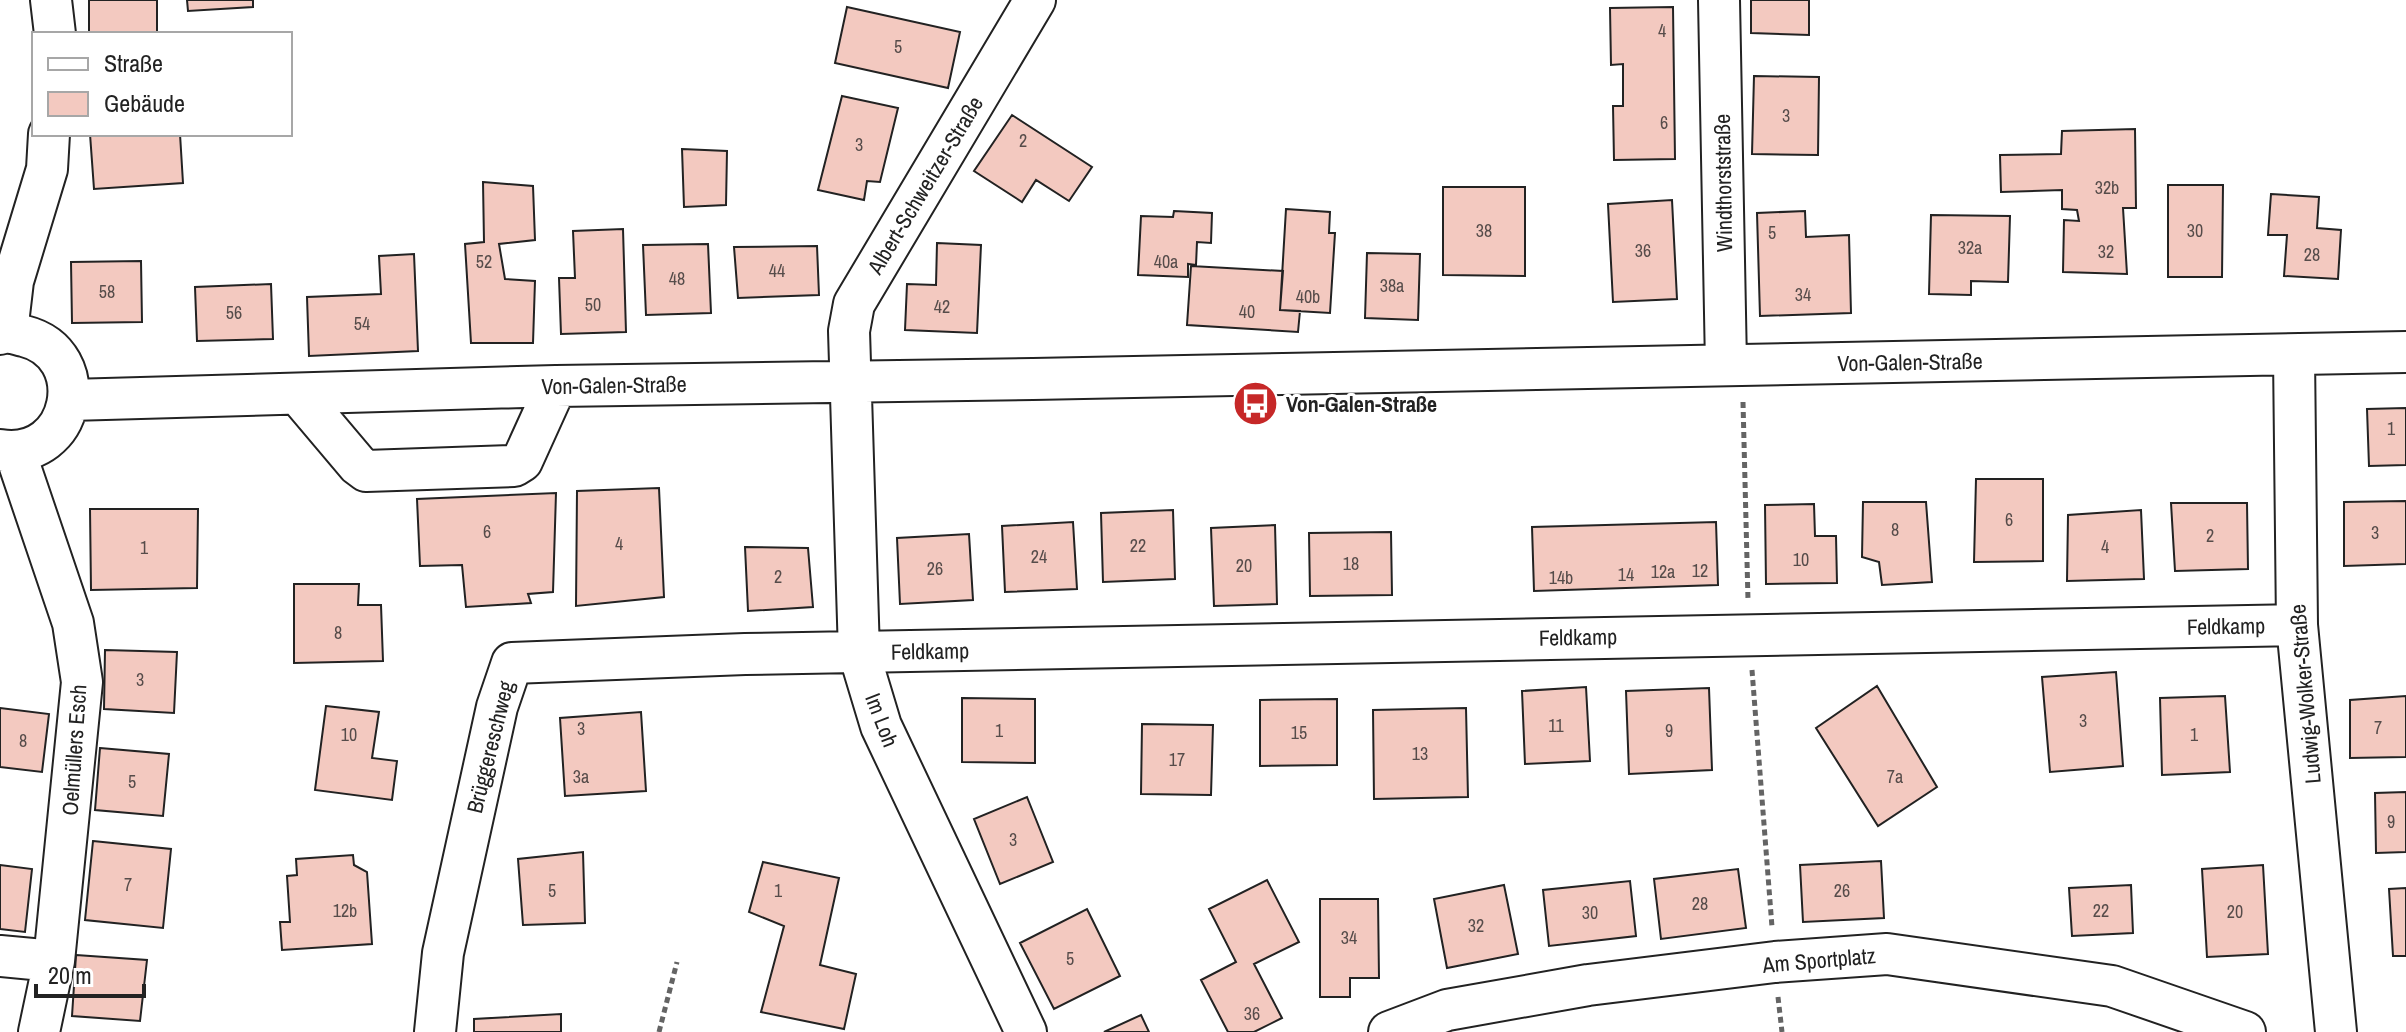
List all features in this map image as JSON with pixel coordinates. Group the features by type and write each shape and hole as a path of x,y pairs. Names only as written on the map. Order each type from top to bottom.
{"street":[{"path":"51,0 55,32"},
{"name":"Albert-Schweitzer-Straße","path":"851,381 849,331 854,304 1035,0"},
{"name":"Windthorststraße","path":"1719,0 1726,365"},
{"path":"8,451 41,444 61,425 70,400 64,366 40,340 4,333 13,281 47,169 49,136"},
{"name":"Von-Galen-Straße","path":"70,400 556,386 2406,352"},
{"name":"Ludwig-Wolker-Straße","path":"2294,355 2297,625 2336,1032"},
{"name":"Im Loh","path":"851,381 859,653 881,726 1026,1032"},
{"path":"298,394 366,471 514,466 522,461 556,386"},
{"name":"Oelmüllers Esch","path":"8,451 73,623 82,682 54,961 39,1032"},
{"name":"Feldkamp","path":"859,653 2297,625"},
{"name":"Brüggereschweg","path":"435,1032 443,953 497,707 512,663 859,653"},
{"name":"Am Sportplatz","path":"1389,1032 1449,1021 1588,985 1775,962 1887,954 2112,986 2245,1032"},
{"path":"0,956 54,961"}],"path":[{"path":"659,1032 677,962"}],"building":[{"path":"89,0 157,0 157,32 89,32"},
{"path":"187,0 253,0 253,7 188,11"},
{"path":"1751,0 1809,0 1809,35 1751,33"},
{"path":"847,7 960,32 948,88 835,63"},
{"path":"1673,7 1675,159 1614,160 1613,106 1623,106 1623,64 1611,65 1610,8"},
{"path":"1754,76 1819,77 1818,155 1752,154"},
{"path":"842,96 898,108 880,182 867,181 864,200 818,190"},
{"path":"1012,115 1092,167 1069,201 1036,180 1022,202 974,171"},
{"path":"2135,129 2136,208 2123,208 2127,274 2063,272 2064,220 2079,221 2077,210 2062,209 2062,190 2001,192 2000,155 2061,154 2062,131"},
{"path":"90,136 180,136 183,183 94,189"},
{"path":"682,149 727,151 726,205 684,207"},
{"path":"483,182 533,186 535,240 499,244 505,279 535,281 533,343 471,343 465,244 484,242"},
{"path":"2168,185 2223,185 2222,277 2168,277"},
{"path":"1443,187 1525,187 1525,276 1443,275"},
{"path":"2271,194 2319,197 2317,228 2341,230 2338,279 2284,276 2287,235 2268,235"},
{"path":"1672,200 1677,299 1613,302 1608,204"},
{"path":"1286,209 1330,212 1329,233 1335,233 1330,313 1280,310"},
{"path":"1174,211 1212,213 1211,243 1197,242 1196,265 1188,264 1188,277 1138,275 1141,216 1173,217"},
{"path":"1805,211 1806,237 1849,235 1851,313 1760,316 1757,213"},
{"path":"1931,215 2010,216 2008,282 1971,281 1971,295 1929,294"},
{"path":"623,229 626,332 561,334 559,278 575,278 573,231"},
{"path":"937,243 981,245 977,333 905,330 907,284 936,285"},
{"path":"708,244 711,313 646,315 643,245"},
{"path":"817,246 819,295 738,298 734,247"},
{"path":"1367,253 1420,254 1418,320 1365,318"},
{"path":"414,254 418,351 309,356 307,297 381,294 379,256"},
{"path":"141,261 142,322 72,323 71,262"},
{"path":"1191,266 1283,271 1280,310 1300,311 1298,332 1187,325"},
{"path":"271,284 273,339 197,341 195,287"},
{"path":"2406,408 2406,465 2369,466 2367,409"},
{"path":"1976,479 2043,479 2043,561 1974,562"},
{"path":"659,488 664,597 576,606 577,491"},
{"path":"556,493 553,592 528,594 531,603 466,607 462,565 420,566 417,499"},
{"path":"2406,501 2406,564 2344,566 2344,502"},
{"path":"1863,502 1926,502 1932,582 1882,585 1879,562 1862,557"},
{"path":"2171,503 2247,503 2248,569 2175,571"},
{"path":"1814,504 1815,536 1836,536 1837,583 1766,584 1765,505"},
{"path":"90,509 198,509 197,588 91,590"},
{"path":"1173,510 1175,579 1103,582 1101,513"},
{"path":"2141,510 2144,579 2067,581 2068,515"},
{"path":"1073,522 1077,589 1005,592 1002,526"},
{"path":"1716,522 1718,585 1534,591 1532,527"},
{"path":"1275,525 1277,604 1214,606 1211,528"},
{"path":"1391,532 1392,595 1310,596 1309,533"},
{"path":"969,534 973,600 900,604 897,538"},
{"path":"745,547 808,548 813,607 748,611"},
{"path":"294,584 359,584 358,605 381,605 383,661 294,663"},
{"path":"105,650 177,652 174,713 104,709"},
{"path":"2116,672 2123,766 2050,772 2042,677"},
{"path":"1877,686 1937,787 1878,826 1816,728"},
{"path":"1586,687 1590,761 1525,764 1522,691"},
{"path":"1709,688 1712,770 1629,774 1626,691"},
{"path":"2225,696 2230,772 2162,775 2160,698"},
{"path":"2406,696 2406,757 2350,758 2350,700"},
{"path":"962,698 1035,699 1035,763 962,762"},
{"path":"1337,699 1337,765 1260,766 1260,700"},
{"path":"326,706 379,712 372,758 397,761 392,800 315,790"},
{"path":"0,708 49,714 42,772 0,767"},
{"path":"1466,708 1468,797 1374,799 1373,710"},
{"path":"641,712 646,791 565,796 560,718"},
{"path":"1142,724 1213,725 1211,795 1141,794"},
{"path":"100,748 169,754 163,816 95,810"},
{"path":"2406,792 2406,852 2376,853 2375,793"},
{"path":"1027,797 1053,862 1000,884 974,819"},
{"path":"93,841 171,849 163,928 85,920"},
{"path":"583,852 585,923 523,925 518,859"},
{"path":"353,855 354,865 367,872 372,944 282,950 280,922 290,922 287,876 297,875 296,859"},
{"path":"1881,861 1884,918 1803,922 1800,865"},
{"path":"763,862 839,878 820,965 856,974 844,1029 761,1012 784,926 749,912"},
{"path":"0,865 32,869 25,932 0,929"},
{"path":"2263,865 2268,954 2207,957 2202,869"},
{"path":"1738,869 1746,928 1661,939 1654,879"},
{"path":"1267,880 1299,942 1254,964 1282,1018 1254,1032 1228,1032 1201,980 1236,962 1209,909"},
{"path":"1630,881 1636,936 1549,946 1543,890"},
{"path":"1504,885 1518,954 1447,968 1434,899"},
{"path":"2131,885 2133,933 2072,936 2069,888"},
{"path":"2406,888 2406,956 2393,956 2389,889"},
{"path":"1320,899 1378,899 1379,978 1350,978 1350,997 1320,997"},
{"path":"1087,909 1120,976 1054,1009 1020,943"},
{"path":"76,955 147,960 140,1021 72,1016"},
{"path":"561,1014 561,1032 474,1032 474,1019"},
{"path":"1141,1015 1149,1032 1104,1032"}],"place":[{"name":"Von-Galen-Straße","path":"1255,404"}]}
